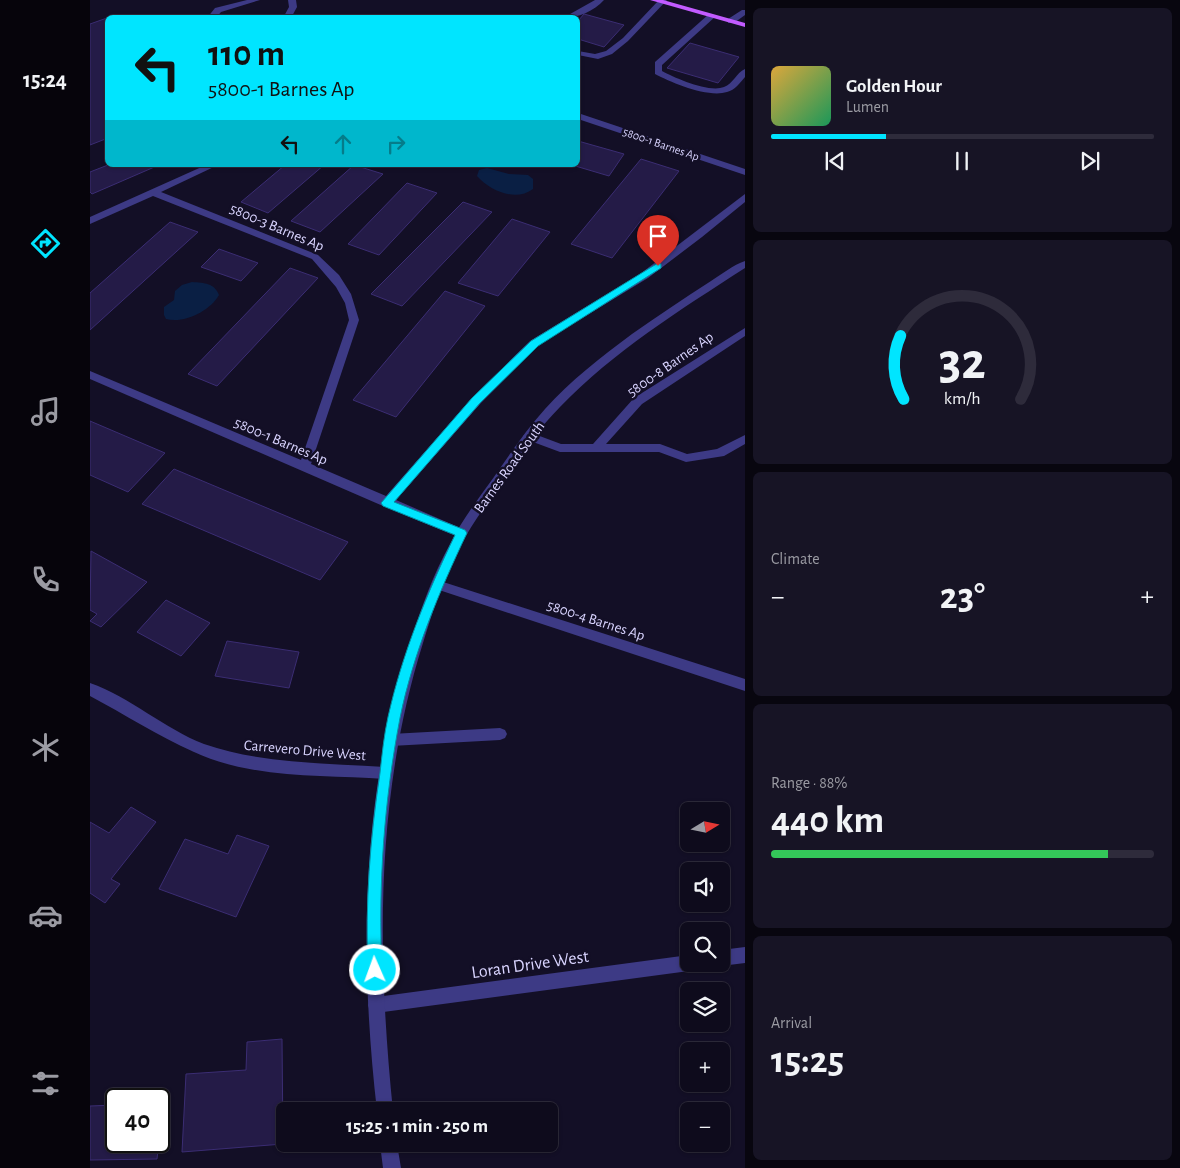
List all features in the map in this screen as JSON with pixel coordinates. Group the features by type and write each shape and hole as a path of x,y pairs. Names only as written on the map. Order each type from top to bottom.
{"main road":[{"path":"659,1 745,25"}],"street":[{"path":"214,15 218,10 256,0"},
{"path":"290,15 294,6 292,0"},
{"path":"573,15 600,0"},
{"path":"580,53 599,56 608,54 640,26 659,1"},
{"path":"731,21 745,12"},
{"path":"712,16 658,64 658,72 668,78 712,90 724,90 731,87 745,72"},
{"name":"5800-1 Barnes Ap","path":"580,117 745,172"},
{"path":"90,221 208,167"},
{"name":"5800-3 Barnes Ap","path":"152,192 315,257 330,271 350,301 354,311 354,320 304,467"},
{"path":"387,503 476,400 534,343 644,276 699,235 745,197"},
{"name":"Barnes Road South","path":"384,1102 378,1054 373,919 377,832 394,717 414,648 437,585 461,533 529,436 557,403 611,354 640,332 745,264"},
{"name":"5800-8 Barnes Ap","path":"595,449 638,401 745,331"},
{"name":"5800-1 Barnes Ap","path":"90,374 387,503 461,533"},
{"path":"529,436 560,448 660,448 686,458 720,453 745,439"},
{"name":"5800-4 Barnes Ap","path":"437,585 745,686"},
{"name":"Carrevero Drive West","path":"90,689 199,748 238,760 276,766 385,773"},
{"path":"391,740 500,734"},
{"path":"730,957 745,955"},
{"name":"Loran Drive West","path":"376,1004 680,963"},
{"path":"390,1152 392,1168"}],"water":[{"path":"487,168 509,174 528,175 533,179 533,189 519,195 511,195 496,190 477,176 479,170"},
{"path":"192,282 205,283 212,286 219,295 215,301 196,315 181,320 166,319 164,307 174,300 175,291 182,285"}],"building":[{"path":"584,14 624,25 604,47 580,40 580,19"},
{"path":"105,19 105,139 90,145 90,24"},
{"path":"690,43 739,57 718,83 667,68"},
{"path":"580,142 624,154 609,176 579,167"},
{"path":"641,159 679,171 612,258 571,244"},
{"path":"105,166 154,167 92,194 90,192 90,172"},
{"path":"283,167 322,167 268,213 241,202"},
{"path":"352,167 360,167 383,174 320,232 291,221"},
{"path":"407,183 437,193 379,255 348,244"},
{"path":"463,202 492,212 402,306 371,294"},
{"path":"512,219 550,232 498,296 458,283"},
{"path":"170,222 198,232 90,330 90,293"},
{"path":"219,249 258,263 241,281 201,267"},
{"path":"290,268 318,278 217,386 188,374"},
{"path":"445,291 485,306 396,417 353,400"},
{"path":"90,421 165,453 128,492 90,475"},
{"path":"174,469 348,542 320,580 142,504"},
{"path":"91,551 147,582 101,627 90,621 97,614 90,610"},
{"path":"166,600 210,623 181,656 137,632"},
{"path":"227,641 299,652 289,688 215,676"},
{"path":"131,807 156,822 111,879 120,884 105,903 90,893 90,822 109,833"},
{"path":"237,835 269,846 236,917 159,889 185,839 228,854"},
{"path":"282,1039 283,1102 276,1102 276,1145 182,1152 186,1074 246,1070 247,1042"},
{"path":"105,1105 105,1153 158,1153 157,1159 90,1160 90,1106"}],"route":[{"path":"375,970 373,919 377,832 394,717 414,648 437,585 461,533 387,503 476,400 534,343 658,266"}]}
